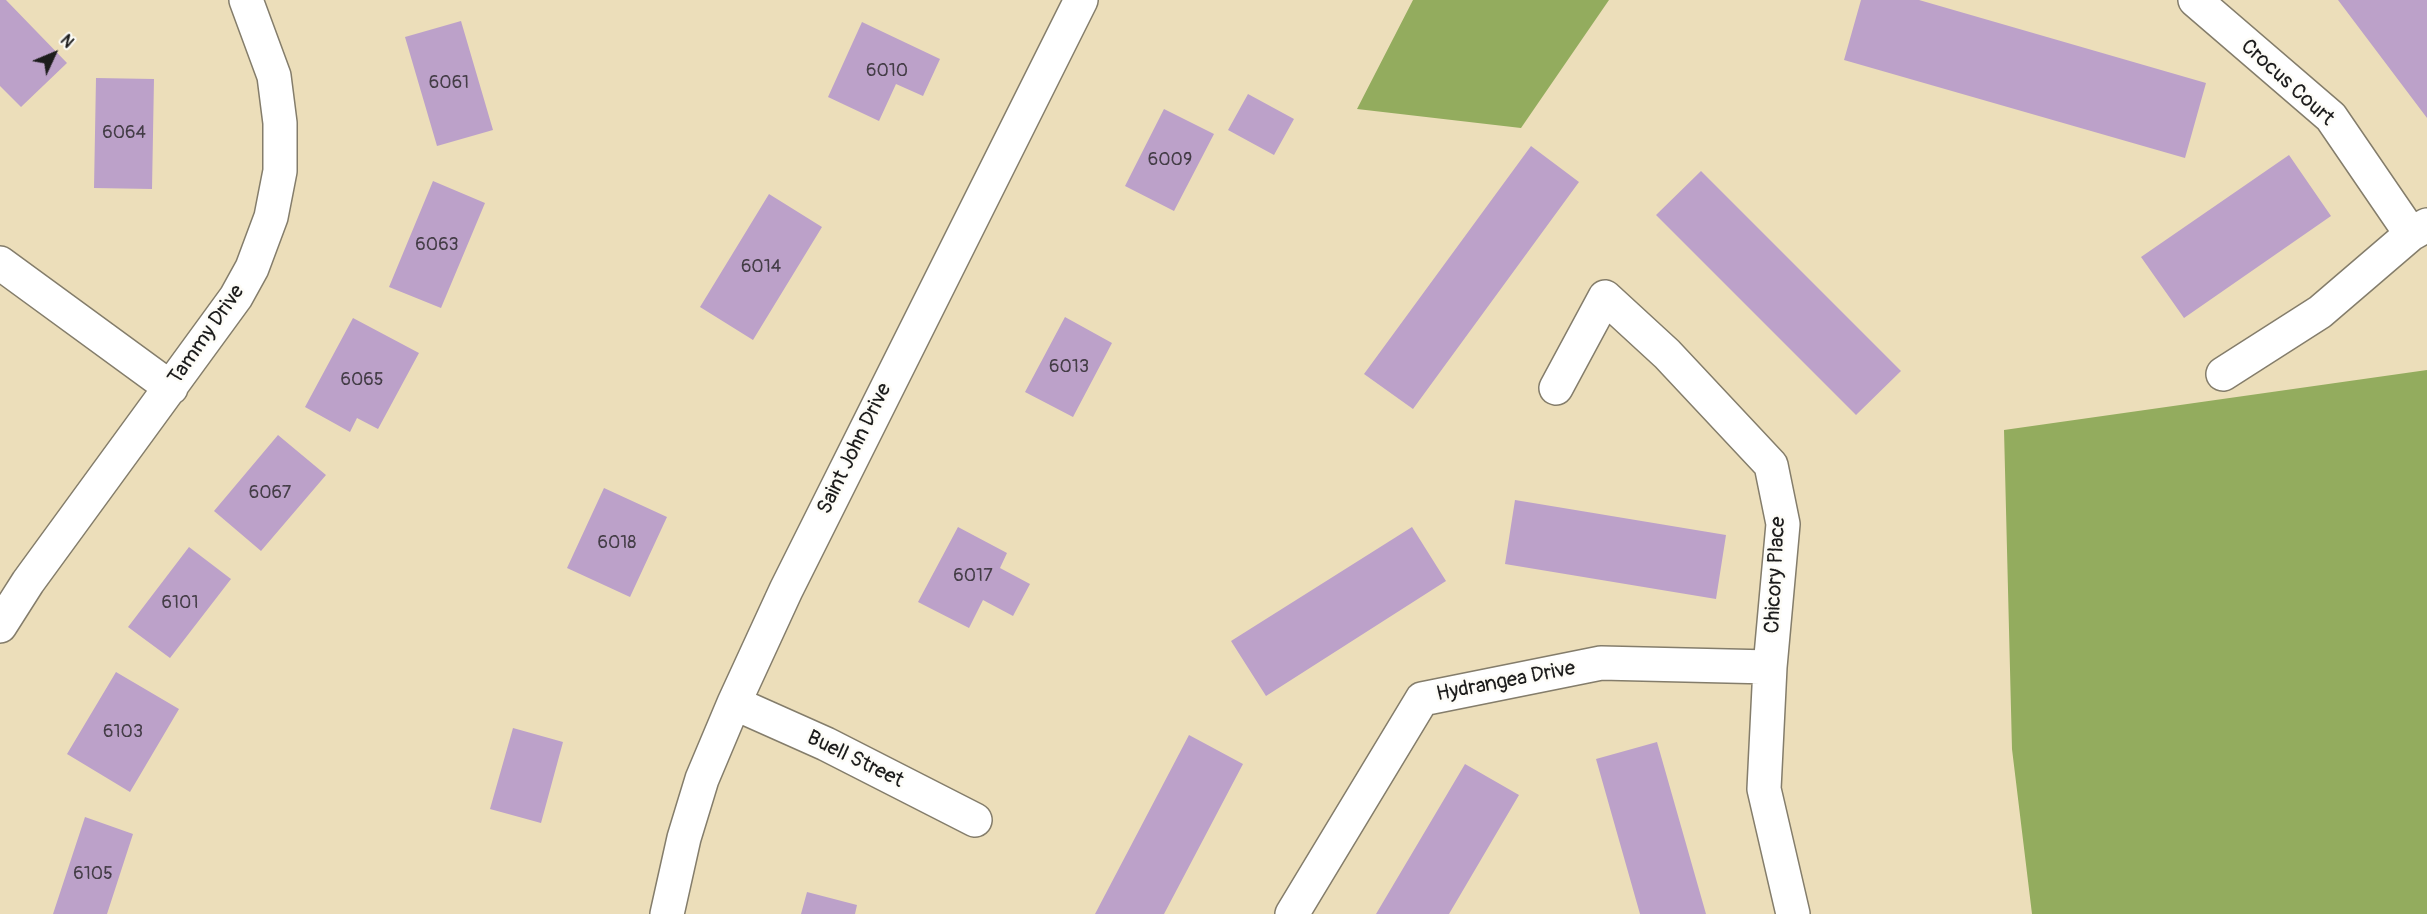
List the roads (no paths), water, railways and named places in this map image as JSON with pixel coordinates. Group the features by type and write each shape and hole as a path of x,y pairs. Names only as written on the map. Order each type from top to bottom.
{"street":[{"name":"Tammy Drive","path":"0,626 28,582 236,297 252,268 271,217 280,171 280,123 271,68 246,0"},
{"name":"Saint John Drive","path":"667,914 684,838 702,779 734,703 817,526 1081,0"},
{"name":"Crocus Court","path":"2195,0 2331,117 2419,229 2320,312 2223,374"},
{"path":"0,263 171,387"},
{"name":"Chicory Place","path":"1556,388 1605,297 1667,354 1772,465 1783,524 1770,667 1764,789 1793,914"},
{"name":"Hydrangea Drive","path":"1292,914 1422,699 1601,663 1770,667"},
{"name":"Buell Street","path":"734,703 826,744 975,820"}]}
